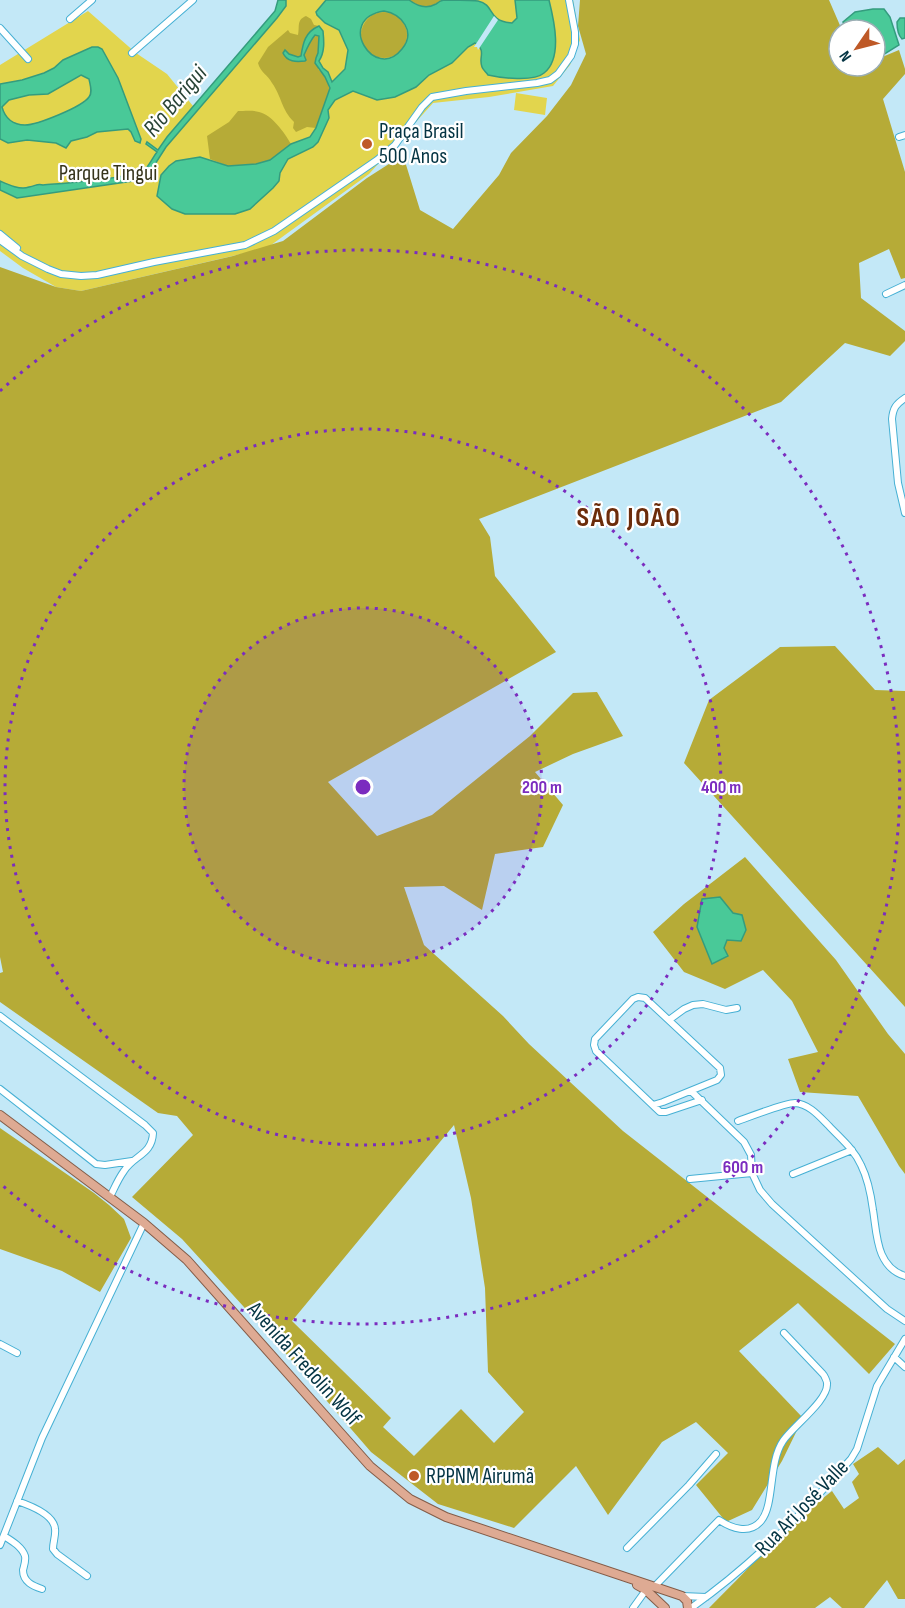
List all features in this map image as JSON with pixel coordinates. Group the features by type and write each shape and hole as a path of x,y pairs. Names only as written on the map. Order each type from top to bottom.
{"main road":[{"name":"Avenida Fredolin Wolf","path":"0,1115 144,1223 187,1260 370,1466 410,1499 446,1517 680,1595"},
{"name":"Avenida Fredolin Wolf","path":"617,1574 646,1590 666,1608"},
{"path":"646,1590 654,1587"},
{"path":"666,1608 669,1600 680,1595 687,1601 689,1608"}],"street":[{"path":"70,19 92,0"},
{"path":"178,0 185,7"},
{"path":"132,53 193,0"},
{"path":"0,240 34,262 62,274 81,276 98,275 245,245 263,237 371,165 402,136 432,97 537,83 550,80 558,74 575,44 569,0"},
{"path":"0,28 28,59"},
{"path":"0,234 34,262"},
{"path":"886,294 905,285"},
{"path":"905,398 892,410 892,419 898,483 905,513"},
{"path":"653,1105 717,1080 721,1075 720,1068 669,1020 645,998 638,997 633,999 595,1039 596,1051 660,1112 702,1100"},
{"path":"669,1020 693,1005 703,1004 726,1010 737,1008"},
{"path":"0,1016 153,1133 150,1146 123,1171 110,1197"},
{"path":"0,1089 96,1164 132,1161"},
{"path":"692,1091 744,1142 752,1155 752,1173 760,1190 772,1204 887,1309 905,1321"},
{"path":"738,1121 793,1103 805,1105 818,1114 852,1150 861,1165 869,1187 878,1247 890,1266 905,1276"},
{"path":"793,1174 852,1150"},
{"path":"690,1179 752,1173"},
{"path":"0,1545 42,1438 144,1223"},
{"path":"654,1587 719,1520 728,1526 750,1529 760,1522 766,1511 777,1450 796,1425 821,1399 827,1382 823,1374 784,1333"},
{"name":"Rua Ari José Valle","path":"689,1608 731,1578 768,1545 851,1459 857,1449 873,1395 905,1339"},
{"path":"0,1344 17,1353"},
{"path":"894,1357 905,1367"},
{"path":"627,1548 716,1454"},
{"path":"17,1501 37,1508 54,1523 52,1549 87,1576"},
{"path":"4,1536 20,1548 25,1556 23,1573 25,1579 42,1589"},
{"path":"633,1608 646,1590"},
{"path":"680,1595 707,1597"}],"green space":[{"name":"Parque Tingui","path":"278,0 573,0 580,40 570,65 553,86 489,97 433,103 369,174 267,248 81,291 56,287 23,268 0,251 0,65 88,11 136,53 167,74 193,106 275,12"},
{"path":"516,93 547,98 545,115 514,110"}],"shaded area":[{"path":"278,0 286,0 286,6 277,18 166,147 150,172 140,180 17,198 0,190 0,181 14,187 26,188 38,184 113,178 146,168 157,152 146,144 147,142 158,150 275,11"},
{"path":"326,0 409,0 426,7 444,0 470,0 484,3 498,19 512,23 517,18 515,0 549,0 556,38 554,58 544,73 533,78 488,75 482,67 481,49 475,43 452,63 429,75 416,87 395,97 377,100 353,91 335,100 328,110 329,118 318,142 313,147 288,159 280,173 279,181 250,209 235,214 185,214 172,209 157,196 161,175 176,161 200,157 228,166 256,164 270,160 291,144 310,137 316,128 330,88 315,63 319,36 315,35 310,42 304,55 305,61 289,60 283,53 285,50 289,54 301,56 308,35 319,26 323,31 324,43 319,61 328,72 332,82 345,69 348,50 339,30 325,23 316,12","holes":["384,11 391,13 405,25 408,36 402,49 391,57 381,59 371,54 364,46 361,36 362,25 369,16"]},
{"path":"409,0 441,0 433,5 425,6 417,5"},
{"path":"580,0 829,0 837,18 827,18 827,78 887,78 887,55 899,50 905,74 883,99 905,172 905,278 901,279 889,249 859,263 861,298 905,331 905,341 890,356 845,343 781,402 479,519 490,537 495,576 556,652 328,782 377,836 432,815 530,736 573,693 597,692 623,736 573,754 535,772 563,805 543,847 495,854 482,910 444,886 404,887 424,945 503,1016 529,1044 623,1131 895,1344 869,1374 798,1303 739,1351 803,1418 782,1461 752,1510 726,1522 696,1485 728,1453 696,1422 662,1442 608,1515 576,1466 514,1528 438,1504 371,1452 275,1341 182,1239 132,1197 193,1135 177,1116 158,1113 0,1002 0,973 3,972 0,957 0,267 56,287 81,291 233,256 283,241 367,178 403,155 420,210 453,229 499,175 511,153 547,116 571,85 586,54 578,26","holes":["454,1125 471,1198 485,1288 488,1372 524,1412 494,1443 461,1409 414,1456 383,1427 391,1418 292,1321"]},
{"path":"884,9 890,17 899,45 887,52 887,18 848,18 855,12"},
{"path":"389,12 401,18 406,26 406,44 401,52 393,57 379,58 367,52 362,44 361,30 367,18 375,13"},
{"path":"306,16 314,25 319,26 308,35 301,56 298,57 306,59 304,55 309,45 315,35 319,35 318,69 329,85 329,92 316,128 307,127 296,132 293,128 294,122 258,63 268,47 288,30 298,35 300,22"},
{"path":"900,18 905,18 905,38 902,39 897,27"},
{"path":"92,47 102,49 118,78 141,139 140,143 135,141 128,129 97,132 71,141 66,148 56,143 27,140 8,143 0,139 0,84 44,73 63,60","holes":["81,75 89,79 91,91 89,97 78,106 49,119 21,125 7,118 3,111 2,107 9,100 29,95 48,94"]},
{"path":"238,111 257,111 264,114 273,120 291,144 270,160 256,164 228,166 210,159 207,136 229,122"},
{"path":"835,646 875,690 905,691 905,1007 684,763 709,700 780,647"},
{"path":"745,857 836,960 888,1034 905,1054 905,1174 858,1096 800,1092 788,1059 818,1052 792,1001 763,970 725,989 684,972 653,932 684,904"},
{"path":"720,897 733,913 742,915 746,930 741,941 727,940 724,948 728,956 712,964 697,927 702,899"},
{"path":"0,1128 94,1193 124,1219 131,1238 100,1292 62,1271 0,1249"},
{"path":"878,1447 898,1465 905,1459 905,1599 898,1599 887,1580 864,1608 842,1608 830,1597 815,1608 709,1608 784,1533 832,1491 844,1509 859,1498 852,1482 859,1474 853,1464"}],"pier":[{"path":"494,16 498,20 478,50 474,47"}],"place":[{"name":"Praça Brasil 500 Anos","path":"367,144"},
{"name":"RPPNM Airumã","path":"414,1476"}],"district":[{"name":"SÃO JOÃO","path":"629,517"}],"water label":[{"name":"Rio Barigui","path":"175,101"}]}
